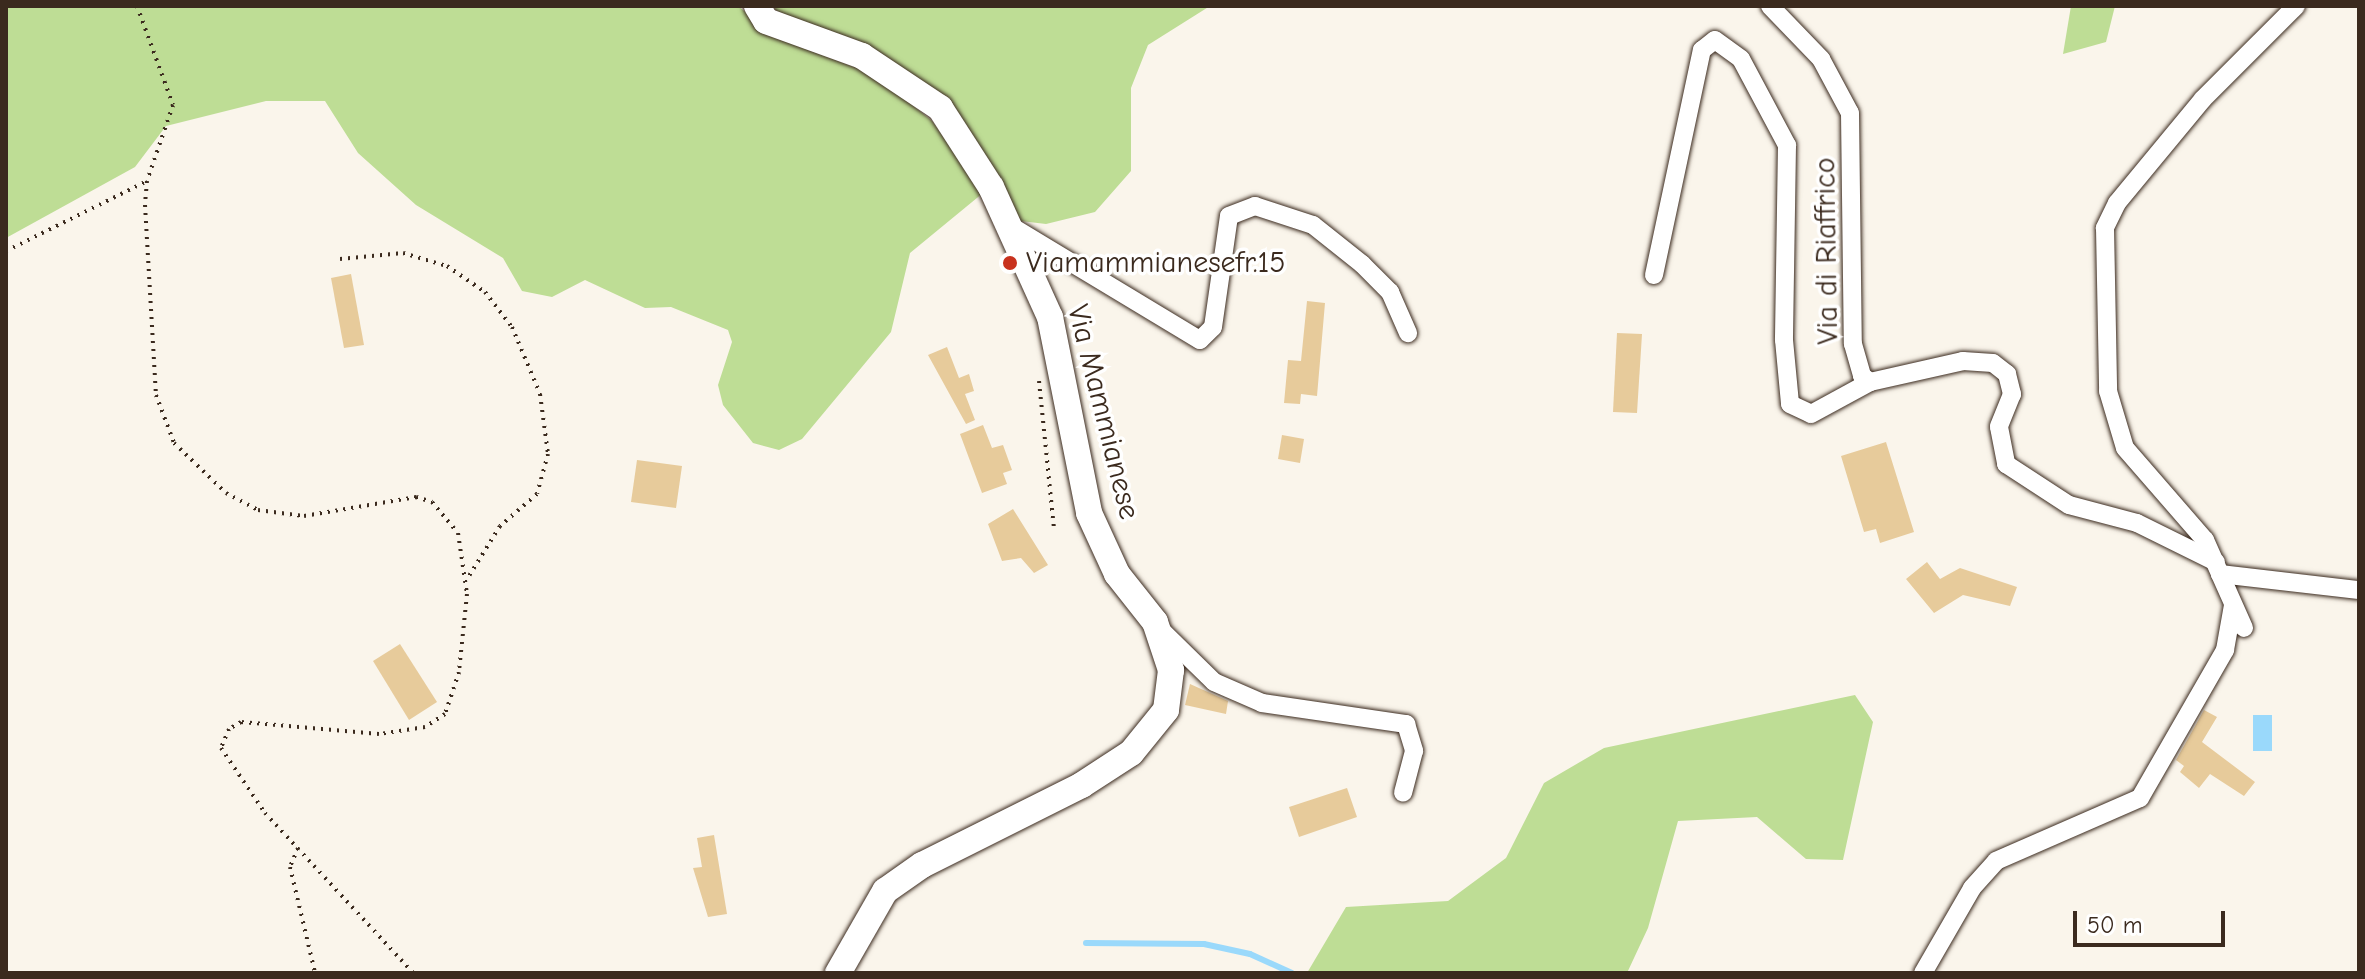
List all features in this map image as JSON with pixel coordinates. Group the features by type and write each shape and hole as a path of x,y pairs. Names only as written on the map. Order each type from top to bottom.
{"main road":[{"name":"Via Mammianese","path":"757,6 766,21 862,56 940,108 1014,228 1050,317 1089,513 1117,574 1155,622 1171,670 1166,710 1131,753 1082,785 922,865 885,891 838,973"}],"street":[{"name":"Via di Riaffrico","path":"1770,6 1821,59 1850,113 1853,344 1862,376 1870,382 1963,361 1993,363 2007,374 2012,394 1999,427 2006,464 2069,505 2137,523 2218,568 2359,590"},
{"path":"2244,628 2218,568 2176,502 2125,448 2111,415 2105,228 2117,203 2203,99 2296,6"},
{"path":"1654,275 1702,50 1715,40 1741,59 1787,145 1784,340 1790,404 1811,414 1870,382"},
{"path":"1014,228 1200,340 1213,327 1229,216 1240,208 1267,209 1313,225 1362,264 1390,292 1408,333"},
{"path":"1923,973 1972,888 1996,861 2140,798 2197,709 2225,650 2233,605"},
{"path":"1155,622 1184,659 1214,682 1262,703 1406,724 1414,751 1403,793"}],"path":[{"path":"137,6 173,105 147,181 156,395 174,443 226,493 258,510 304,516 400,497 432,502 458,533 467,578 454,695 445,714 425,727 379,734 255,720 241,722 223,738 226,763 413,973"},
{"path":"6,251 147,181"},
{"path":"340,259 403,253 447,266 485,292 512,327 540,394 548,454 537,494 500,526 467,578"},
{"path":"1054,528 1037,382 1062,370"},
{"path":"298,847 290,867 315,973"}],"green space":[{"path":"6,6 738,6 779,39 875,75 932,121 983,193 910,253 891,332 802,439 779,450 753,443 723,405 718,385 732,342 728,330 671,307 645,308 585,280 552,297 522,291 503,258 416,205 358,153 325,101 266,101 166,126 135,167 6,238"},
{"path":"780,6 1210,6 1148,45 1131,88 1131,171 1095,212 1046,224 1021,221 938,95 774,9"},
{"path":"2071,6 2115,6 2106,42 2063,54"},
{"path":"1855,695 1873,722 1843,860 1806,859 1757,817 1678,821 1648,928 1627,973 1307,973 1346,907 1448,901 1506,858 1544,783 1604,748"}],"water":[{"path":"2253,715 2272,715 2272,751 2253,751"}],"building":[{"path":"351,274 364,345 344,348 331,278"},
{"path":"1307,301 1325,303 1317,396 1301,394 1300,404 1284,403 1288,360 1301,361"},
{"path":"1617,333 1642,334 1637,413 1613,412"},
{"path":"947,347 959,378 969,374 974,391 965,394 975,420 966,424 928,355"},
{"path":"983,425 992,448 1003,445 1012,470 1003,473 1007,484 982,493 960,434"},
{"path":"1282,435 1304,439 1300,463 1278,459"},
{"path":"1886,442 1914,532 1880,543 1876,529 1864,532 1841,456"},
{"path":"637,460 682,466 676,508 631,502"},
{"path":"1013,509 1048,565 1034,573 1021,558 1002,561 988,524"},
{"path":"1927,562 1940,579 1960,568 2017,587 2010,606 1963,595 1934,613 1906,579"},
{"path":"400,644 437,702 409,720 373,661"},
{"path":"1190,684 1228,701 1226,714 1185,705"},
{"path":"2204,710 2217,717 2202,742 2255,782 2244,796 2210,774 2199,788 2180,772 2184,766 2176,760"},
{"path":"1347,788 1357,817 1299,837 1289,807"},
{"path":"714,835 727,914 708,917 693,868 702,867 697,838"}],"waterway":[{"path":"1086,943 1204,944 1250,954 1292,973"}],"place":[{"name":"Viamammianesefr.15","path":"1010,263"}]}
